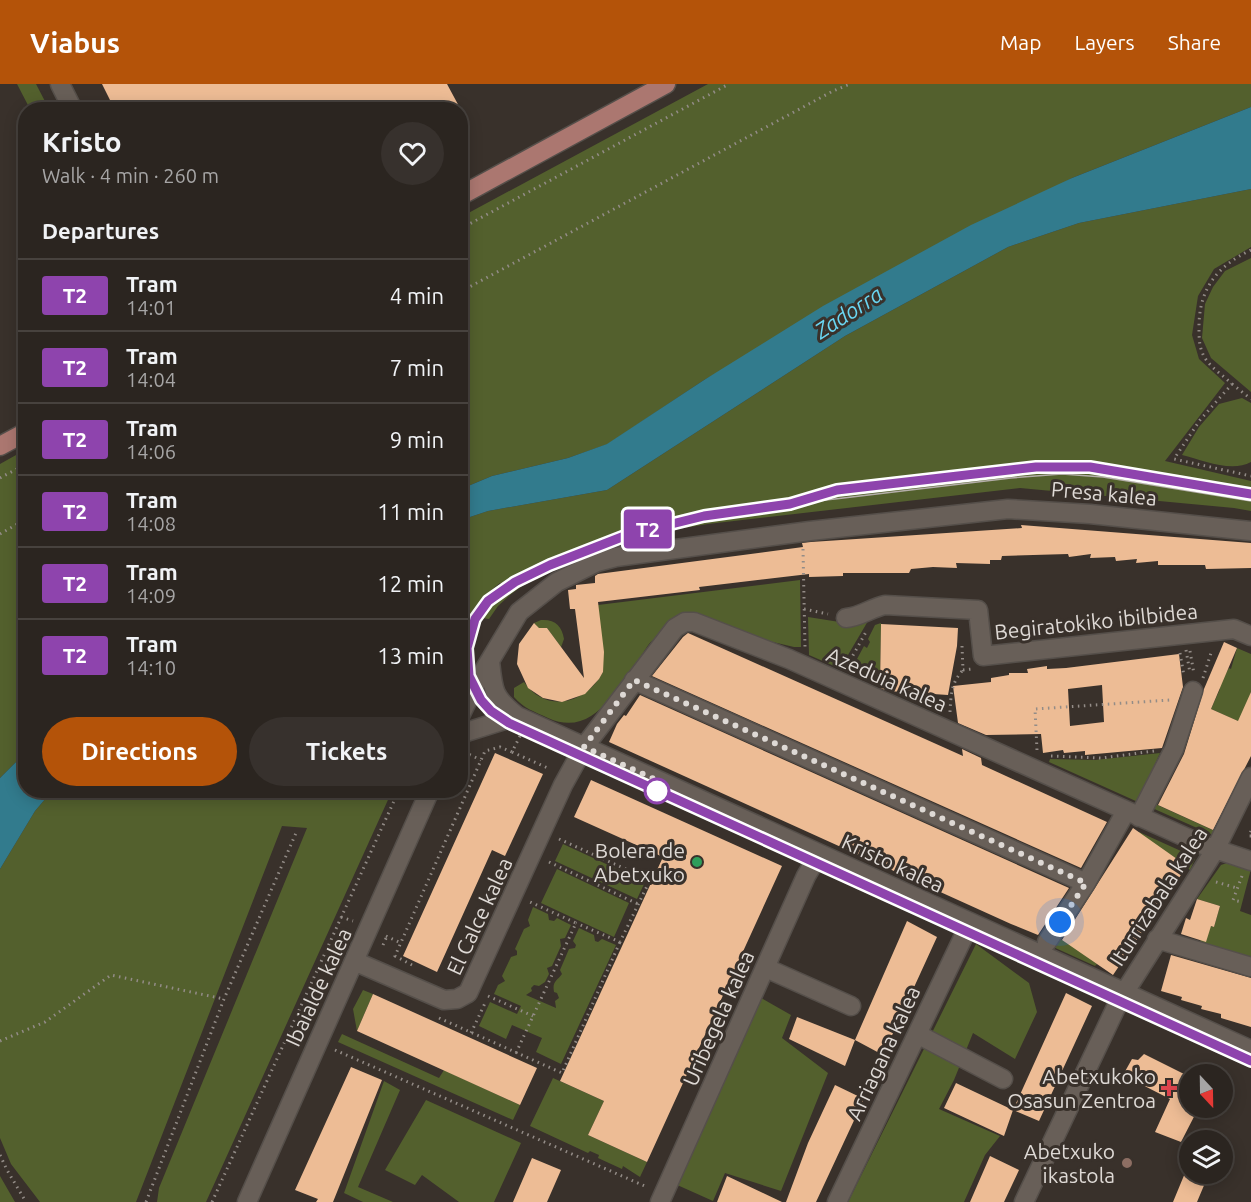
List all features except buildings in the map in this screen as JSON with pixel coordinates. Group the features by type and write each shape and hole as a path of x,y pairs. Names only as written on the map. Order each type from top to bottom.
{"main road":[{"path":"468,192 666,84"},
{"path":"0,446 18,436"}],"street":[{"path":"60,84 69,102"},
{"name":"Presa kalea","path":"491,658 519,612 532,599 557,582 597,562 639,553 810,531 1017,509 1090,514 1251,531"},
{"name":"Begiratokiko ibilbidea","path":"846,618 853,618 872,608 885,605 978,610 983,656 1234,628 1251,636"},
{"name":"Azeduia kalea","path":"584,747 675,628 685,622 694,622 789,659 1215,850 1250,870"},
{"path":"468,699 491,658"},
{"name":"Kristo kalea","path":"491,658 494,692 500,702 517,716 1251,1050"},
{"path":"634,680 1086,883"},
{"path":"1047,942 1174,748 1192,688"},
{"path":"468,731 517,716"},
{"name":"El Calce kalea","path":"363,964 444,1000 458,999 468,993 563,785 584,747"},
{"name":"Iturrizabala kalea","path":"1024,1202 1119,1001 1215,850 1251,777"},
{"name":"Ibaialde kalea","path":"247,1202 317,1042 363,964 427,798"},
{"name":"Uribegela kalea","path":"662,1198 806,876 819,854"},
{"name":"Arriagana kalea","path":"837,1202 970,923"},
{"path":"1157,939 1251,967"},
{"path":"766,968 851,1006"},
{"path":"917,1034 1003,1079"}],"path":[{"path":"468,225 729,84"},
{"path":"468,288 833,91 850,84"},
{"path":"1251,250 1218,272 1206,288 1198,312 1199,344 1205,359 1251,399"},
{"path":"1232,384 1200,420 1174,459 1251,476"},
{"path":"0,478 18,468"},
{"path":"1245,475 1251,470"},
{"path":"0,534 18,524"},
{"path":"804,641 803,544 812,544 810,531"},
{"path":"804,609 846,618"},
{"path":"847,666 868,629"},
{"path":"1185,645 1192,688"},
{"path":"962,646 963,670"},
{"path":"1190,650 1192,688"},
{"path":"950,712 954,679 963,670 974,668"},
{"path":"1036,753 1038,744 1035,709 1192,688"},
{"path":"468,790 485,751 500,747 512,752"},
{"path":"1044,758 1053,755 1102,758 1174,748"},
{"path":"468,754 481,760"},
{"path":"212,1202 395,798"},
{"path":"414,965 395,956 464,798"},
{"path":"1251,831 1249,836 1251,836"},
{"path":"146,1202 224,999 296,833"},
{"path":"439,1018 561,1072 650,880 559,839"},
{"path":"549,862 638,904"},
{"path":"1242,902 1233,900 1241,876 1250,870"},
{"path":"1210,880 1237,888"},
{"path":"531,902 620,942"},
{"path":"516,1053 576,922"},
{"path":"363,964 387,936"},
{"path":"0,1041 45,1022 111,975 224,999"},
{"path":"488,996 533,1016"},
{"path":"317,1042 662,1198"},
{"path":"0,1155 26,1202"}],"green space":[{"path":"17,84 36,84 45,102 26,102"},
{"path":"708,84 1251,84 1251,107 1072,178 704,380 608,444 568,458 492,476 468,486 468,213"},
{"path":"1251,189 1251,247 1214,269 1198,296 1192,335 1199,359 1225,383 1165,461 1251,481 1251,511 1020,488 708,524 654,533 612,545 552,569 510,595 489,619 482,618 490,606 507,591 500,583 476,607 468,622 468,518 488,511 607,490 845,336 1008,247 1079,223"},
{"path":"1251,258 1251,392 1211,358 1202,338 1205,304 1213,287 1225,271"},
{"path":"1242,398 1251,403 1251,462 1226,466 1182,455 1199,427 1219,404"},
{"path":"18,454 18,760 0,778 0,464"},
{"path":"800,580 801,647 747,636 695,615 651,642 614,695 592,716 579,722 564,723 548,718 529,709 514,697 514,688 524,682 533,692 554,701 576,698 596,683 603,672 598,605"},
{"path":"808,617 852,624 868,621 848,655 846,654 842,660 845,662 841,669 809,655"},
{"path":"541,620 554,622 562,630 564,639 560,650 561,647 547,628 542,632 534,623"},
{"path":"881,623 880,686 850,672 864,646 867,648 870,642 868,639 875,625"},
{"path":"1237,648 1251,654 1251,692 1242,723 1211,709 1220,689 1217,687 1229,668 1231,669"},
{"path":"1160,753 1138,802 1049,762 1050,759 1095,760"},
{"path":"46,798 389,798 206,1202 157,1202 159,1188 307,828 282,826 136,1202 40,1202 11,1164 0,1138 0,869 35,811"},
{"path":"1153,803 1217,832 1215,836 1150,807"},
{"path":"1139,832 1192,856 1195,859 1190,870 1186,867 1187,865 1163,850 1086,956 1097,964 1095,966 1051,946 1057,937 1075,948"},
{"path":"563,844 645,882 637,899 555,861"},
{"path":"1227,863 1251,869 1240,911 1251,915 1251,961 1199,946 1202,935 1211,926 1214,927 1220,906 1197,899 1221,865"},
{"path":"557,869 629,903 614,937 541,903"},
{"path":"533,907 548,914 549,920 554,921 557,918 571,925 565,938 560,939 561,946 552,966 547,968 549,974 545,982 539,986 534,985 531,988 532,991 526,995 556,1008 555,1001 559,998 554,992 554,983 562,974 560,970 569,949 575,948 573,941 579,928 594,935 595,941 602,939 616,945 561,1064 536,1052 542,1038 512,1025 506,1039 479,1026 490,1002 517,1014 521,1006 494,994 498,985 505,981 502,976 511,957 517,955 515,949 524,929 530,926 528,920"},
{"path":"976,944 1029,983 1037,1012 1015,1059 973,1033 954,1080 939,1109 1000,1136 985,1155 964,1202 848,1202"},
{"path":"363,990 373,994 357,1031 353,1009"},
{"path":"754,994 791,1015 782,1038 828,1073 781,1191 725,1173 713,1201 675,1184"},
{"path":"342,1034 439,1078 444,1070 520,1105 513,1120 338,1042"},
{"path":"553,1078 604,1101 588,1135 647,1162 640,1177 623,1166 622,1169 598,1158 599,1155 590,1151 588,1153 530,1126"},
{"path":"384,1081 400,1090 358,1187 393,1202 363,1202 344,1193"},
{"path":"426,1100 521,1143 494,1202 459,1202 422,1175 415,1185 385,1170"},
{"path":"0,1176 15,1202 0,1202"}],"water":[{"name":"Zadorra","path":"1251,107 1251,189 1079,223 1008,247 845,336 607,490 488,511 468,518 468,486 492,476 568,458 607,444 823,306 971,225 1072,178"},
{"path":"18,760 18,798 46,798 35,811 0,869 0,778"}],"tram line":[{"name":"T2","path":"468,641 475,619 488,601 504,588 550,565 603,543 675,522 790,504 837,490 1036,467 1070,466 1118,471 1251,494"},
{"path":"468,642 480,610 494,595 517,581 597,545 639,531 720,513 1011,478 1062,474 1103,477 1251,501"},
{"path":"468,672 483,701 499,717 509,723 1251,1061"},
{"name":"T2","path":"468,672 481,700 502,720 518,728 1251,1061"}],"place":[{"name":"Bolera de Abetxuko","path":"697,862"},
{"name":"Abetxukoko Osasun Zentroa","path":"1169,1088"},
{"name":"Abetxuko ikastola","path":"1127,1163"}],"route":[{"path":"657,791 663,783 584,747 634,680 1086,883 1060,922"}]}
